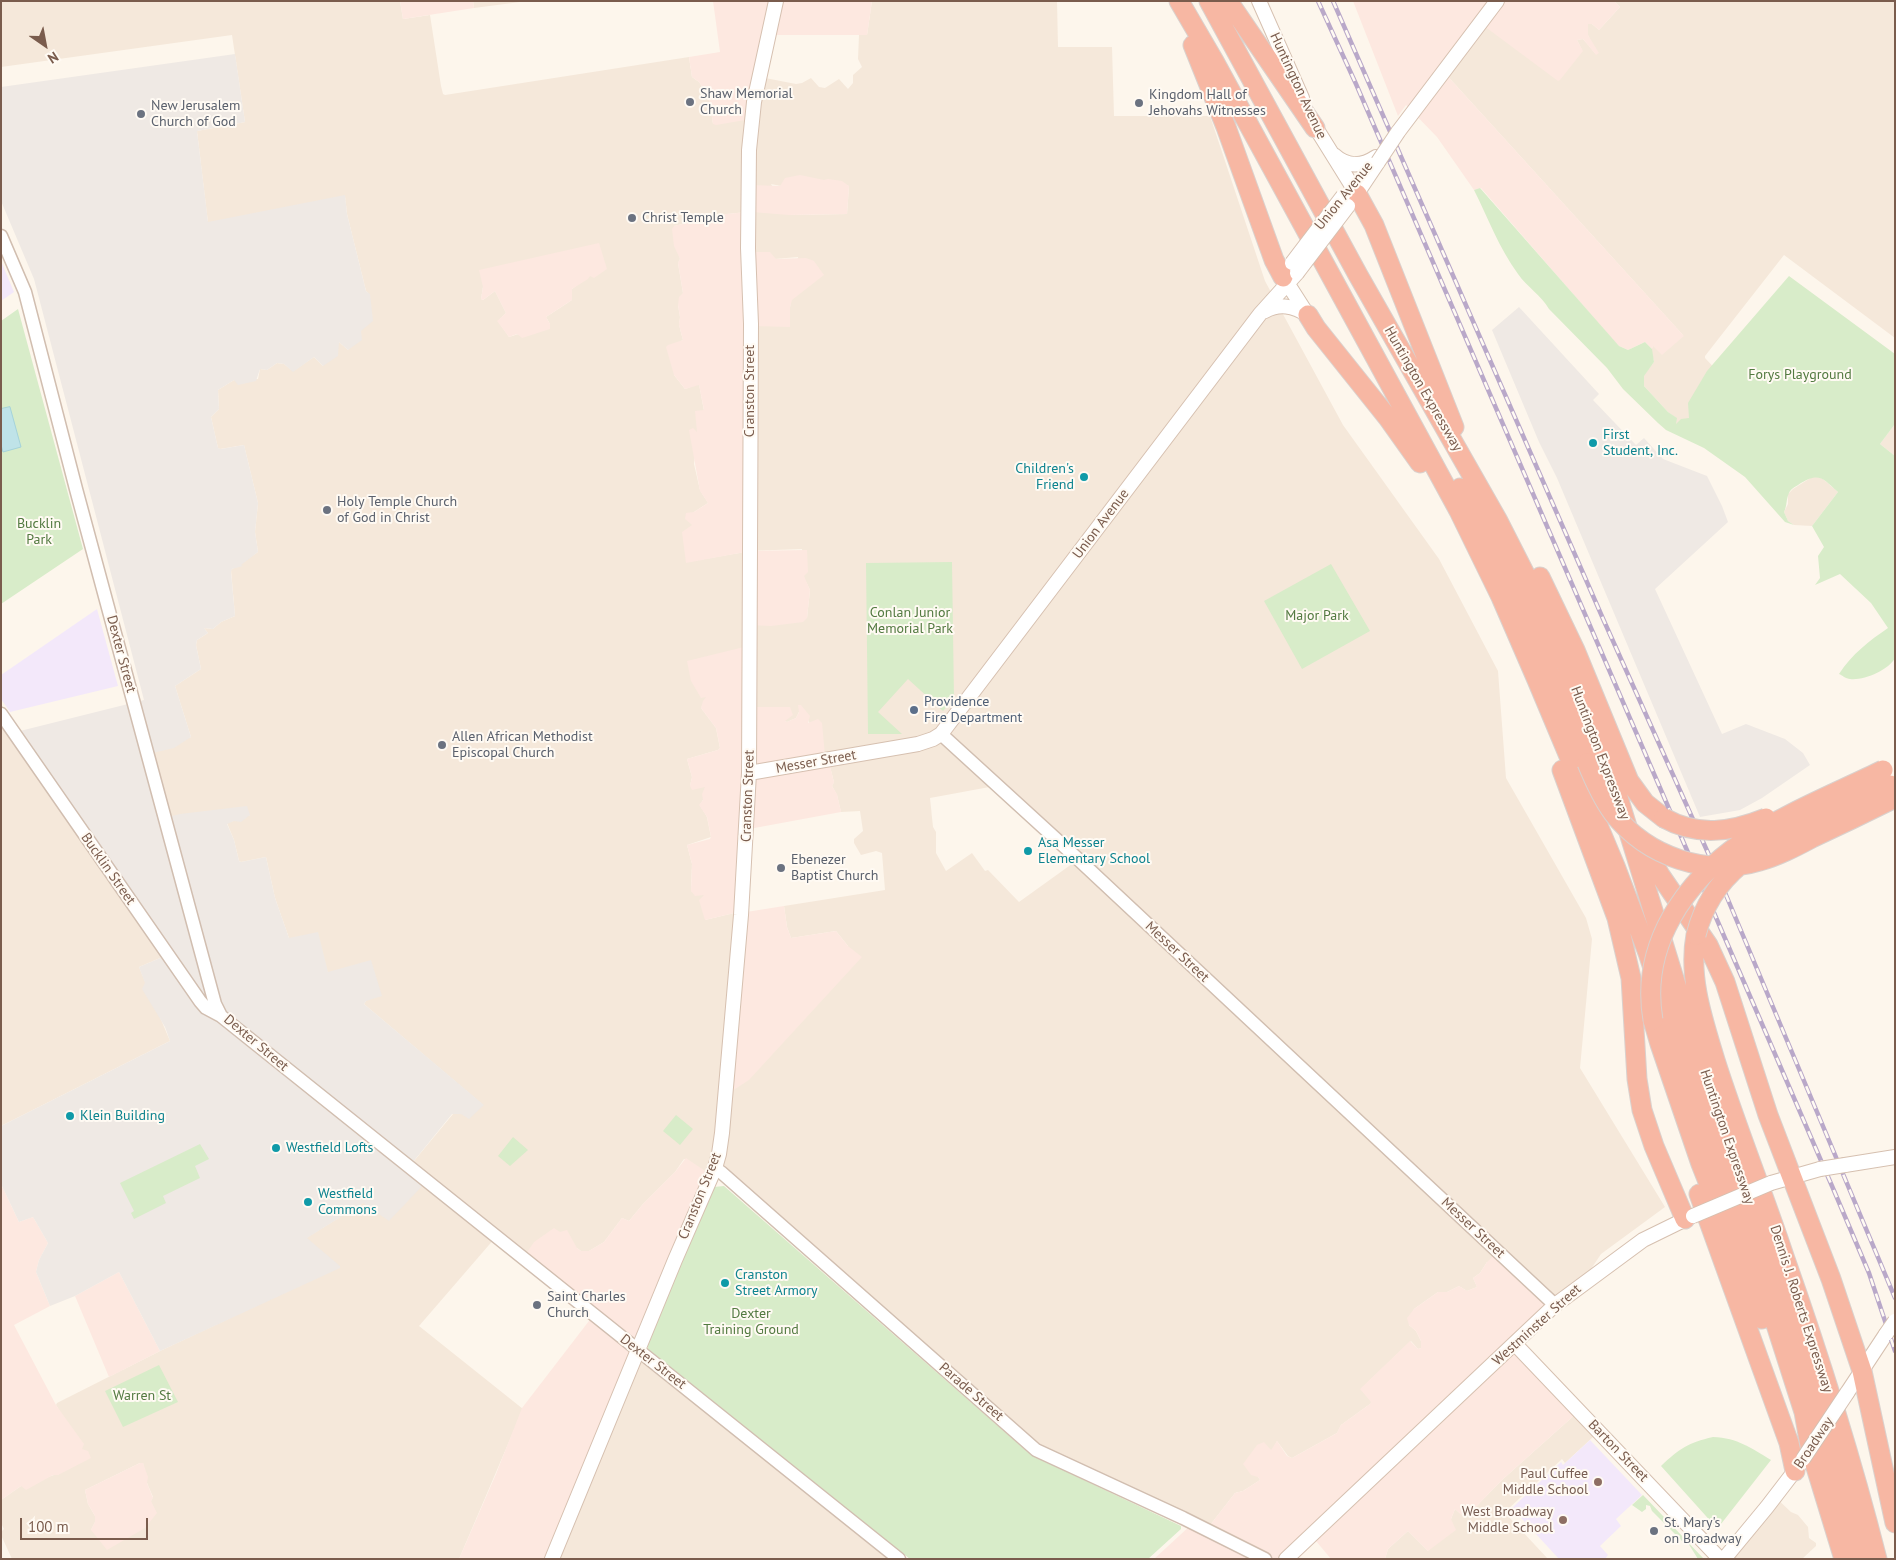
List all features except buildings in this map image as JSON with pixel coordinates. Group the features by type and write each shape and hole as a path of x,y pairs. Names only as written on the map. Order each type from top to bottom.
{"highway":[{"path":"1173,1 1190,36 1212,91 1274,260 1290,274"},
{"name":"Huntington Expressway","path":"1179,1 1214,62 1480,553 1536,680 1615,866 1648,953 1701,1113 1771,1309 1804,1412 1803,1460"},
{"name":"Huntington Expressway","path":"1209,1 1358,275 1517,556 1547,621 1607,766 1622,810 1706,1082 1774,1274 1864,1559"},
{"path":"1228,1 1315,128"},
{"path":"1350,195 1371,218 1378,234 1449,411 1471,473 1506,515 1551,598 1584,671 1629,781 1645,803 1664,818 1693,829 1730,830 1892,780"},
{"path":"1308,315 1316,328 1409,446 1455,520 1480,553"},
{"path":"1377,362 1403,395 1458,484 1483,530 1530,624 1587,763 1606,802 1628,829 1645,843 1683,861 1705,866 1738,866 1769,858 1892,780"},
{"path":"1536,680 1544,718 1555,752 1620,925 1631,978 1642,1110 1654,1146 1689,1218"},
{"path":"1844,1559 1803,1460 1795,1416 1768,1335 1707,1179 1660,1044 1653,1020 1651,982 1659,943 1677,907 1701,877 1731,851 1764,829 1892,780"},
{"name":"Dennis J. Roberts Expressway","path":"1877,1559 1842,1436 1784,1256 1731,1109 1712,1050 1694,974 1693,958 1696,935 1703,913 1713,893 1728,875 1746,859 1779,839 1892,780"},
{"path":"1622,810 1654,865 1703,936 1725,982 1768,1116 1831,1279 1862,1371 1895,1522"},
{"path":"1684,1114 1696,1184 1788,1443 1803,1460"},
{"path":"1842,1436 1863,1480 1888,1559"}],"main road":[{"name":"Cranston Street","path":"552,1559 719,1154 726,1098 742,907 749,773 751,324 748,248 749,150 754,102 776,1"},
{"name":"Huntington Avenue","path":"1259,1 1315,128 1330,152 1350,195"},
{"name":"Union Avenue","path":"941,734 1497,1"},
{"path":"1330,152 1340,160 1351,165 1377,159"},
{"path":"1290,274 1308,315"},
{"path":"1260,314 1272,307 1283,305 1308,315"},
{"name":"Messer Street","path":"749,773 918,744 941,734"},
{"name":"Westminster Street","path":"1286,1559 1555,1305 1628,1249 1652,1234 1791,1176 1820,1169 1895,1157"},
{"name":"Broadway","path":"1722,1559 1767,1507 1803,1460 1895,1321"},
{"name":"Barton Street","path":"1515,1344 1722,1559"}],"street":[{"name":"Dexter Street","path":"1,236 26,296 215,1004 221,1016 900,1559"},
{"name":"Bucklin Street","path":"1,714 200,1001 206,1008 221,1016"},
{"name":"Messer Street","path":"941,734 1079,860 1555,1305"},
{"name":"Parade Street","path":"714,1168 722,1173 1036,1450 1183,1518 1265,1559"}],"shaded area":[{"path":"1,1 400,1 403,19 430,15 441,86 445,95 689,57 692,77 699,82 709,97 713,124 760,77 796,84 811,78 819,87 825,88 839,79 848,89 853,83 853,75 862,67 858,59 859,35 867,35 872,1 1057,1 1058,47 1112,47 1114,116 1210,116 1265,281 1343,425 1439,559 1498,671 1506,778 1586,918 1592,939 1580,1068 1665,1207 1601,1254 1585,1278 1552,1304 1487,1262 1480,1273 1473,1278 1477,1287 1467,1291 1459,1286 1447,1292 1438,1292 1414,1309 1409,1325 1416,1331 1421,1341 1421,1348 1418,1349 1411,1341 1361,1389 1372,1402 1341,1425 1337,1433 1292,1458 1288,1456 1277,1441 1258,1477 1260,1480 1243,1491 1235,1493 1207,1529 1035,1447 725,1175 708,1173 684,1159 675,1172 629,1221 622,1218 604,1242 589,1251 581,1251 577,1248 523,1258 495,1238 419,1326 523,1409 459,1559 12,1559 1,1535 4,1529 1,1523 1,1500 21,1486 58,1475 82,1449 56,1405 57,1403 160,1351 294,1288 309,1241 306,1238 363,1203 409,1167 453,1114 461,1114 483,1105 364,1004 366,1001 328,972 289,938 275,898 266,857 239,861 234,840 227,823 250,815 164,819 148,754 191,737 175,686 201,669 196,645 197,640 208,633 204,628 213,629 221,622 235,616 231,570 258,552 255,532 258,503 244,445 218,448 211,417 219,409 218,390 234,380 258,379 260,369 267,370 277,363 284,364 293,371 314,357 323,366 339,342 348,350 361,331 370,295 366,291 347,214 345,196 208,223 197,131 245,122 232,35 1,67","holes":["824,180 849,186 847,214 789,215 771,184 781,186","747,212 749,252 775,259 798,257 790,307 748,326 747,551 802,549 803,576 810,590 807,618 745,552 687,562 694,512 708,503 700,490 694,464 697,433 704,411 699,384 685,389 674,375 679,342 683,340 679,325 678,305 683,293 678,263 680,259 674,226 727,214","607,268 590,275 572,289 572,300 546,317 550,324 509,337 498,321 506,313 495,291 483,300 481,299 483,287","707,697 748,707 787,722 796,718 799,712 808,720 828,759 834,782 832,786 837,795 841,812 860,811 863,831 854,839 854,843 861,855 876,851 882,853 885,890 784,906 787,927 791,938 836,931 848,946 735,941 734,913 705,920 705,894 691,891 692,864 687,845 711,837 707,817 700,805 706,787 690,786 692,777 687,759 720,748 716,728 701,708","995,786 1076,861 1019,902 988,870 985,871 972,853 946,871 936,853 936,832 933,827 930,798","143,1463 147,1483 153,1497 151,1501 91,1530 95,1522 95,1516 88,1504 85,1490"]},
{"path":"400,1 473,1 474,8 403,19"},
{"path":"473,1 528,1 474,8"},
{"path":"713,1 872,1 867,35 771,35 751,119 716,125 713,124 709,97 699,82 692,77 689,57 720,52"},
{"path":"1353,1 1614,1 1620,7 1599,30 1592,24 1588,24 1588,35 1599,53 1596,55 1583,39 1577,40 1583,51 1558,81 1480,23 1442,70 1684,336 1662,355 1653,346 1652,349 1645,342 1628,350 1619,346 1613,340 1481,188 1474,190 1437,137 1406,105 1398,116"},
{"path":"1614,1 1895,1 1895,338 1784,255 1705,356 1738,393 1676,425 1676,418 1644,386 1643,376 1654,362 1651,350 1653,346 1683,336 1682,334 1442,70 1477,22 1582,50 1577,40 1583,39 1596,54 1588,35 1588,24 1592,24 1599,30 1620,7"},
{"path":"235,54 245,122 197,131 208,222 345,195 347,214 366,291 370,294 373,321 361,331 362,340 348,350 339,342 338,356 323,366 314,357 293,372 284,364 277,363 267,370 260,369 256,381 238,385 234,380 218,390 219,409 211,417 218,448 244,445 258,503 255,532 258,552 241,565 243,566 232,569 235,616 221,622 213,629 204,628 208,633 197,640 196,645 201,669 175,686 191,737 174,748 148,754 164,818 180,814 247,806 250,815 241,822 234,821 227,824 234,840 239,861 266,857 275,898 289,938 318,932 328,972 371,960 382,996 366,1001 364,1004 484,1105 469,1119 461,1114 452,1114 409,1167 426,1182 389,1221 363,1203 307,1238 340,1268 160,1351 119,1272 75,1296 50,1306 36,1272 39,1260 48,1243 33,1217 19,1222 1,1184 1,1126 170,1041 165,1027 142,989 145,983 139,967 165,956 12,733 144,700 34,279 1,201 1,87"},
{"path":"800,175 824,180 842,181 849,186 847,214 789,215 752,212 750,185 780,186 785,178"},
{"path":"747,212 749,252 770,252 776,259 806,258 814,261 824,275 792,300 790,327 753,326 747,551 807,550 808,572 804,576 810,590 807,618 803,622 771,626 748,625 745,552 686,563 682,532 692,525 685,519 686,513 694,512 708,503 700,491 689,430 693,428 697,432 695,411 704,410 699,385 685,389 674,375 666,347 683,340 679,325 678,305 679,297 683,293 678,263 680,259 674,246 672,229 674,226 727,214"},
{"path":"599,243 607,269 594,278 590,276 572,289 572,300 546,317 550,324 550,329 522,338 517,334 509,337 497,321 506,313 495,291 483,300 481,299 483,287 479,270"},
{"path":"1,261 14,292 1,301"},
{"path":"1519,307 1599,394 1593,400 1636,445 1644,438 1663,459 1707,476 1722,506 1728,522 1655,589 1722,734 1746,724 1785,739 1803,753 1810,765 1762,798 1740,810 1700,817 1557,478 1539,442 1492,330"},
{"path":"1895,424 1895,456 1880,444"},
{"path":"1817,476 1838,492 1812,526 1794,525 1788,521 1784,512 1788,504 1788,494 1812,477"},
{"path":"97,609 118,686 10,712 1,699 1,675"},
{"path":"744,647 748,707 790,707 793,715 785,721 787,722 796,718 799,712 798,705 801,705 810,716 808,723 818,719 822,723 825,756 828,759 834,782 832,786 837,794 841,812 749,829 740,913 784,906 787,927 791,938 836,931 848,946 862,957 749,1080 726,1095 734,913 705,920 699,900 704,895 695,896 691,891 692,864 687,845 710,839 711,837 707,817 699,805 703,800 702,794 705,787 692,790 690,786 692,777 687,759 720,748 716,728 701,708 706,697 701,698 691,681 687,661"},
{"path":"1,718 165,956 139,967 170,1041 1,1126"},
{"path":"686,1158 708,1173 547,1559 459,1559 522,1408 592,1317 523,1258 534,1242 554,1228 560,1232 567,1230 577,1248 581,1251 589,1251 604,1242 622,1218 629,1221"},
{"path":"1,1184 19,1222 33,1217 48,1243 39,1260 36,1272 50,1306 14,1325 56,1405 84,1444 82,1449 88,1451 91,1458 58,1475 53,1475 26,1490 21,1486 1,1500"},
{"path":"1497,1252 1552,1304 1514,1341 1578,1412 1502,1480 1465,1518 1455,1509 1451,1519 1456,1530 1428,1551 1408,1531 1388,1549 1385,1559 1331,1559 1311,1535 1284,1559 1154,1559 1192,1524 1207,1529 1235,1493 1243,1491 1260,1480 1258,1477 1251,1475 1243,1464 1257,1445 1264,1442 1271,1450 1277,1441 1287,1456 1292,1458 1337,1433 1341,1425 1370,1404 1371,1402 1360,1389 1410,1341 1418,1349 1421,1348 1421,1341 1416,1331 1409,1325 1407,1318 1414,1309 1438,1292 1447,1292 1459,1286 1467,1291 1477,1287 1473,1278 1480,1273"},
{"path":"119,1272 160,1351 109,1377 75,1296"},
{"path":"634,1352 899,1559 547,1559"},
{"path":"1578,1412 1582,1415 1593,1437 1565,1463 1562,1459 1507,1510 1508,1516 1548,1559 1385,1559 1388,1549 1408,1531 1428,1551 1451,1519 1455,1509 1465,1518 1502,1480"},
{"path":"1590,1440 1642,1495 1616,1519 1621,1526 1600,1546 1608,1555 1605,1559 1559,1559 1512,1508 1561,1462 1563,1465"},
{"path":"143,1463 148,1477 147,1483 153,1498 151,1501 157,1513 145,1528 107,1550 91,1530 95,1522 95,1516 88,1504 85,1490"},
{"path":"1773,1495 1791,1512 1798,1515 1808,1527 1809,1538 1816,1543 1816,1546 1802,1559 1719,1559"}],"green space":[{"name":"Forys Playground","path":"1480,188 1619,346 1628,350 1645,342 1652,349 1654,362 1644,376 1644,386 1668,412 1677,418 1676,424 1681,419 1689,418 1688,403 1707,371 1789,276 1895,354 1895,424 1880,444 1895,456 1895,658 1887,667 1875,674 1862,678 1849,679 1839,674 1861,648 1888,628 1871,603 1840,574 1815,585 1820,578 1818,556 1824,547 1812,526 1838,492 1821,478 1813,478 1801,483 1790,491 1784,512 1788,521 1794,525 1785,522 1745,477 1704,448 1666,430 1623,389 1607,368 1549,309 1518,274 1499,243 1474,190"},
{"name":"Bucklin Park","path":"18,309 83,549 1,604 1,321"},
{"name":"Conlan Junior Memorial Park","path":"952,562 954,699 943,711 908,679 878,712 902,734 868,734 866,563"},
{"name":"Major Park","path":"1331,564 1370,631 1302,669 1264,601"},
{"path":"676,1115 693,1129 680,1145 663,1131"},
{"path":"513,1137 528,1150 510,1166 498,1156"},
{"path":"200,1144 209,1159 195,1166 200,1178 163,1196 166,1203 134,1219 131,1213 134,1211 120,1183"},
{"name":"Dexter Training Ground","path":"724,1186 1031,1455 1181,1526 1181,1529 1148,1559 910,1559 648,1349 647,1344 710,1192 714,1187"},
{"name":"Warren St","path":"159,1365 178,1402 123,1427 105,1391"},
{"path":"1713,1437 1730,1439 1771,1460 1721,1524 1714,1525 1661,1466 1685,1447"},
{"path":"1643,1495 1703,1558 1703,1559 1698,1559 1688,1543 1685,1544 1652,1511 1650,1506 1646,1505 1646,1509 1642,1512 1632,1505"}],"water":[{"path":"10,407 21,447 3,452 1,445 1,409"}],"railway":[{"path":"1318,1 1356,84 1832,1186 1869,1273 1895,1351"},
{"path":"1333,1 1604,621 1713,864 1895,1298"}],"place":[{"name":"Shaw Memorial Church","path":"690,102"},
{"name":"Kingdom Hall of Jehovahs Witnesses","path":"1139,103"},
{"name":"New Jerusalem Church of God","path":"141,114"},
{"name":"Christ Temple","path":"632,218"},
{"name":"First Student, Inc.","path":"1593,443"},
{"name":"Children's Friend","path":"1084,477"},
{"name":"Holy Temple Church of God in Christ","path":"327,510"},
{"name":"Providence Fire Department","path":"914,710"},
{"name":"Allen African Methodist Episcopal Church","path":"442,745"},
{"name":"Asa Messer Elementary School","path":"1028,851"},
{"name":"Ebenezer Baptist Church","path":"781,868"},
{"name":"Klein Building","path":"70,1116"},
{"name":"Westfield Lofts","path":"276,1148"},
{"name":"Westfield Commons","path":"308,1202"},
{"name":"Cranston Street Armory","path":"725,1283"},
{"name":"Saint Charles Church","path":"537,1305"},
{"name":"Paul Cuffee Middle School","path":"1598,1482"},
{"name":"West Broadway Middle School","path":"1563,1520"},
{"name":"St. Mary's on Broadway","path":"1654,1531"}]}
